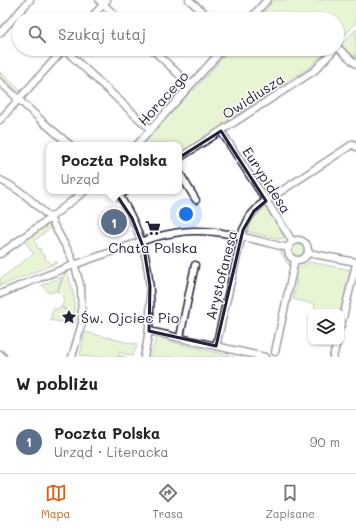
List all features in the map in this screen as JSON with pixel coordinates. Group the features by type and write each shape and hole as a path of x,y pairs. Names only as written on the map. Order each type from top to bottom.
{"street":[{"path":"19,12 30,0"},
{"path":"190,0 203,12"},
{"path":"256,12 266,0"},
{"path":"95,12 103,1 113,12"},
{"path":"0,33 12,20"},
{"path":"344,54 356,64"},
{"path":"0,120 58,56"},
{"path":"72,56 150,129"},
{"path":"159,56 190,85"},
{"name":"Horacego","path":"139,142 217,56"},
{"name":"Owidiusza","path":"182,156 314,71 328,56"},
{"path":"0,82 66,142"},
{"name":"Eurypidesa","path":"221,131 293,242"},
{"name":"Arystofanesa","path":"216,346 243,230 250,216 266,201 354,146"},
{"path":"182,177 196,200"},
{"path":"0,181 27,195 50,218 74,264 79,279 82,297 82,323 72,357"},
{"path":"0,254 81,194"},
{"path":"119,194 132,218 148,265 151,302 149,330 144,357"},
{"path":"0,294 74,264 141,241 171,234 194,231 214,232 289,248"},
{"path":"300,241 304,243 308,249 308,253 303,259 295,260 289,255 289,248 293,242 300,241"},
{"path":"308,253 356,263 344,313"},
{"path":"275,352 295,260"},
{"path":"180,338 195,265"},
{"path":"149,330 265,357"},
{"path":"333,357 336,345"},
{"path":"0,354 3,357"}],"highlighted area":[{"path":"221,131 266,201 254,211 243,230 216,346 149,331 150,286 144,249 132,218 104,176 120,165 136,185"}],"green space":[{"path":"356,0 356,23 344,36 344,12 264,12 271,4 268,1"},
{"path":"356,29 356,58 344,48 344,42"},
{"path":"224,56 320,56 310,67 222,124 224,127 182,154 182,142 143,142 191,88 194,90"},
{"path":"0,72 21,91 16,91 0,76"},
{"path":"266,207 285,236 284,238 279,239 246,231 259,212"},
{"path":"45,224 52,227 34,241 38,249 40,248 43,256 45,255 46,257 44,258 47,261 48,260 51,264 56,261 57,263 0,286 0,279 33,254 24,240"},
{"path":"296,244 300,244 304,250 300,256 296,256 292,252 292,248"},
{"path":"281,250 288,257 291,266 281,253"},
{"path":"310,262 351,270 341,309 315,309 315,304 293,299 297,280 293,279 296,270"},
{"path":"68,272 74,298 75,317 62,306 63,298 58,292 64,274"},
{"path":"62,277 57,291 49,293 42,285"},
{"path":"61,307 75,318 75,325 50,320 53,309"},
{"path":"85,332 134,344 136,343 137,347 132,356 119,352 118,355 126,357 89,357 80,355"},
{"path":"158,336 168,339 168,341 235,357 150,357"}],"place":[{"name":"Poczta Polska","path":"114,222"},
{"name":"Chata Polska","path":"153,228"},
{"name":"Św. Ojciec Pio","path":"69,317"}]}
